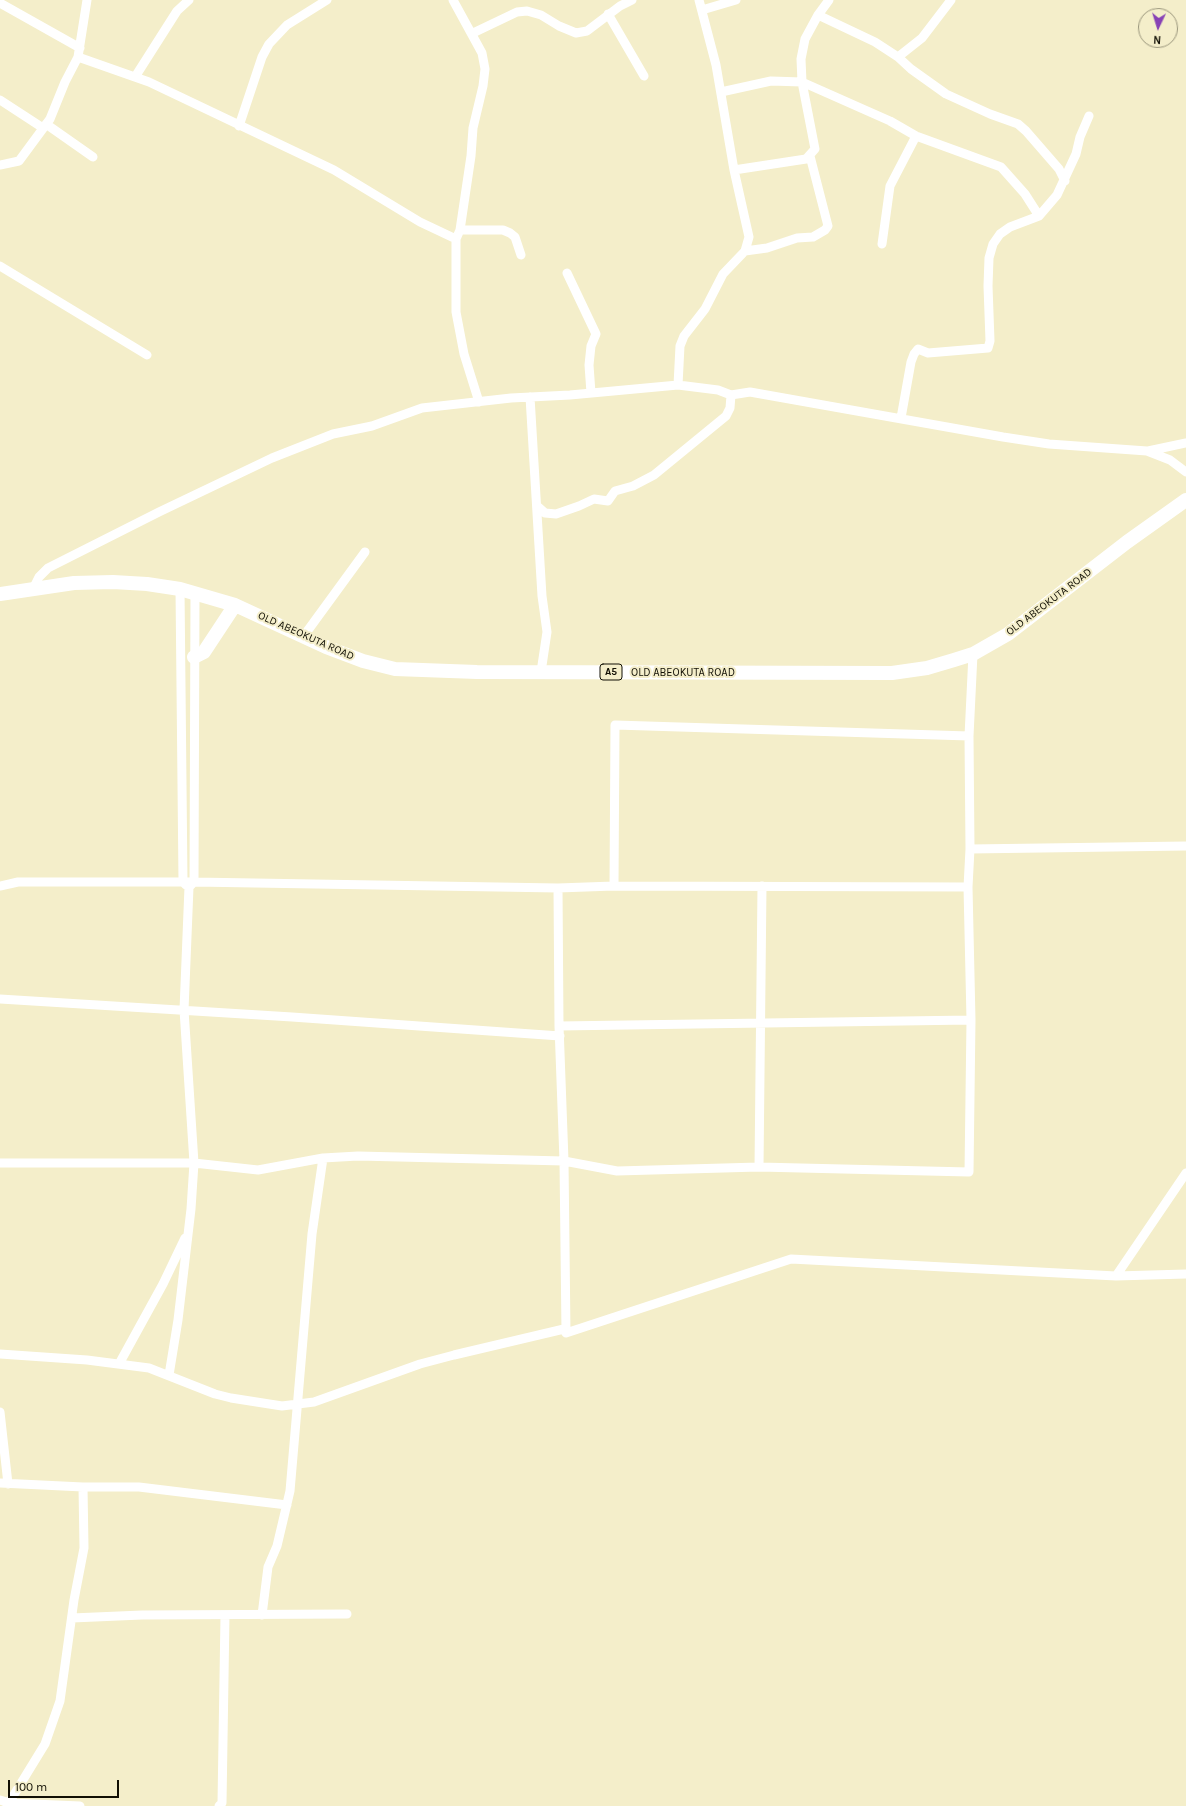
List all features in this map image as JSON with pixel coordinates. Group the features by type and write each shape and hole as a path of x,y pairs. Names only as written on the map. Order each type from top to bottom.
{"highway":[{"name":"OLD ABEOKUTA ROAD","path":"0,594 74,583 113,582 147,584 180,589 235,605 303,637 363,661 394,669 429,672 892,673 928,668 973,654 1008,634 1034,616 1127,542 1186,500"},
{"path":"194,656 204,652 235,605"}],"street":[{"path":"0,165 19,162 44,126 79,52 87,0"},
{"path":"135,77 177,11 189,0"},
{"path":"239,126 262,57 269,44 287,25 327,0"},
{"path":"453,0 473,33 482,53 485,69 483,86 473,128 471,156 460,230 456,239 456,312 464,354 479,402"},
{"path":"473,33 517,12 527,11 541,15 559,26 576,33 587,31 608,14 632,0"},
{"path":"678,385 680,346 684,336 705,308 723,274 745,252 749,237 734,170 721,92 702,10 698,0"},
{"path":"702,10 736,0"},
{"path":"734,170 806,159 815,149 802,82 802,48 807,34 829,0"},
{"path":"898,57 922,38 950,0"},
{"path":"0,3 79,52 166,89 239,126 334,170 420,222 456,239"},
{"path":"608,14 644,76"},
{"path":"818,15 875,42 898,57 946,94 990,114 1018,124 1026,131 1059,170 1065,181"},
{"path":"721,92 771,81 802,82 884,118 916,136 1001,167 1025,194 1039,216"},
{"path":"0,100 93,157"},
{"path":"901,418 911,362 918,349 928,353 988,348 990,341 988,286 989,258 993,244 1000,234 1010,227 1039,216 1057,195 1065,181 1089,116"},
{"path":"882,244 890,186 916,136"},
{"path":"745,252 767,248 797,238 813,237 825,230 828,226 810,156"},
{"path":"460,230 503,230 515,237 521,255"},
{"path":"0,266 146,355"},
{"path":"567,273 596,334 591,346 589,365 591,393"},
{"path":"34,589 40,577 48,568 186,498 272,458 333,434 372,426 422,408 530,397 678,385 718,390 731,395 750,392 1050,444 1147,451 1186,443"},
{"path":"537,506 545,513 556,514 594,499 608,501 615,491 633,486 654,475 726,416 730,408 731,395"},
{"path":"530,397 542,596 547,632 541,672"},
{"path":"1147,451 1170,460 1186,472"},
{"path":"303,637 365,552"},
{"path":"180,589 180,654 188,884"},
{"path":"169,1375 188,1230 194,1163 184,1010 194,656 194,593"},
{"path":"180,654 194,656"},
{"path":"0,1163 194,1163 258,1170 323,1158 358,1156 564,1161 617,1171 759,1167 969,1172 971,1020 968,886 970,849 969,736 973,654"},
{"path":"614,886 615,725 969,736"},
{"path":"970,849 1186,846"},
{"path":"0,886 18,882 558,888 614,886 968,886"},
{"path":"759,1167 762,1024 762,886"},
{"path":"558,888 559,1026 564,1161 566,1333"},
{"path":"0,1000 184,1010 560,1036"},
{"path":"559,1026 971,1020"},
{"path":"262,1615 268,1567 277,1546 290,1491 299,1405 312,1234 323,1158"},
{"path":"1116,1276 1186,1173"},
{"path":"119,1364 163,1284 188,1230"},
{"path":"566,1333 790,1259 1116,1276 1186,1274"},
{"path":"0,1354 87,1360 149,1368 190,1385 231,1398 282,1406 314,1402 420,1364 454,1355 564,1329 566,1333"},
{"path":"0,1412 4,1484 83,1487 139,1487 287,1505"},
{"path":"9,1805 45,1744 60,1701 84,1548 83,1487"},
{"path":"72,1618 142,1615 347,1614"},
{"path":"219,1806 222,1803 225,1615"},
{"path":"0,1800 9,1805 80,1806"}]}
